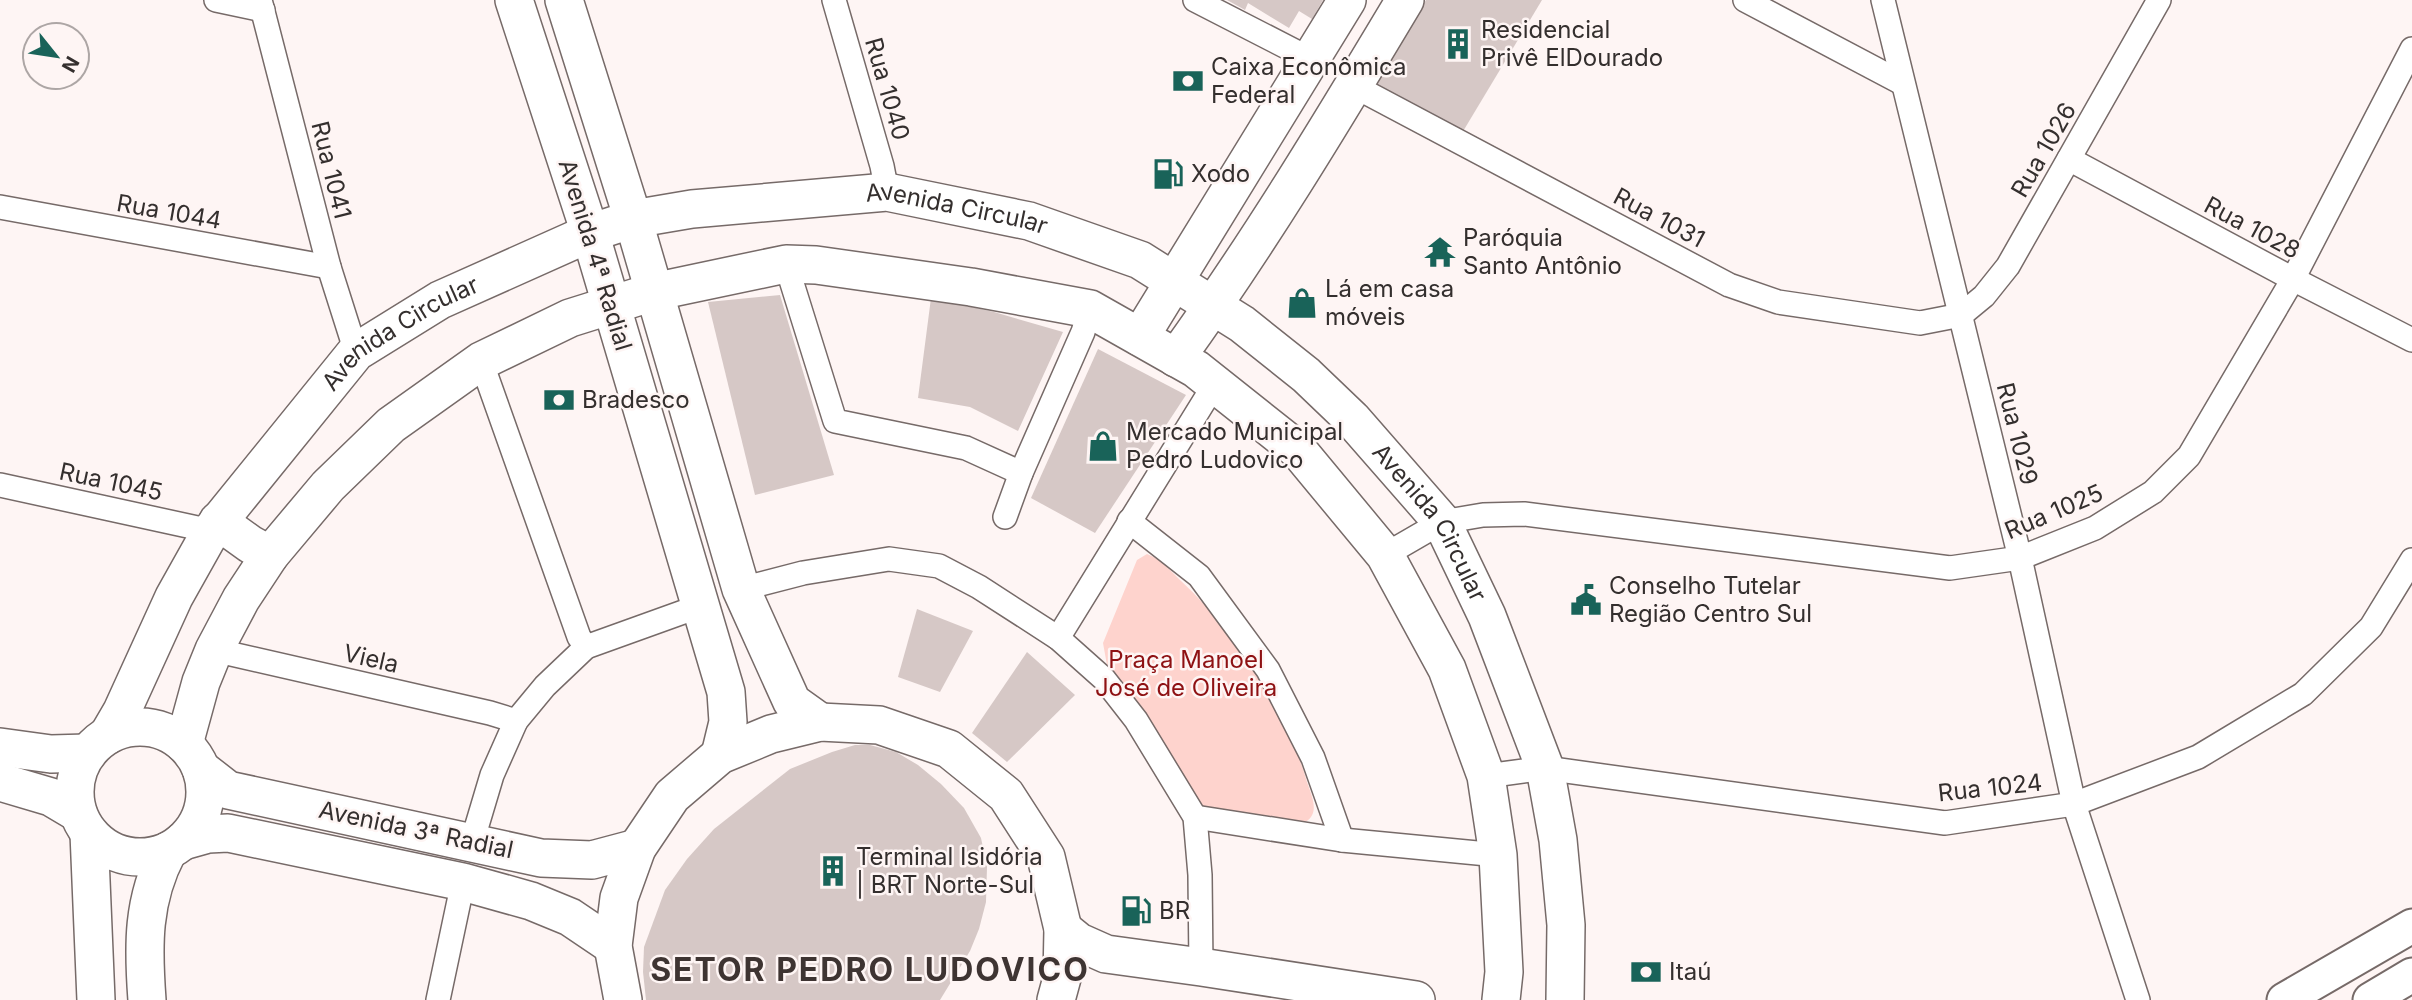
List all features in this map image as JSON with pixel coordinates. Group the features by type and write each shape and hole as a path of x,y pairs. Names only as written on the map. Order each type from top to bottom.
{"main road":[{"name":"Avenida 4ª Radial","path":"514,0 590,233 726,692 728,722 720,755"},
{"name":"Avenida 4ª Radial","path":"564,0 633,219 741,589 792,702 820,722"},
{"path":"1140,337 1347,0"},
{"path":"1176,358 1249,254 1405,0"},
{"name":"Avenida Circular","path":"98,744 122,710 174,597 215,526 356,352 440,300 590,233 633,219 692,209 887,192 1028,221 1140,260 1242,324 1315,384 1352,419 1442,522 1487,616 1545,768 1558,840 1566,925 1565,1000"},
{"path":"193,757 197,694 214,650 241,599 270,555 328,485 391,425 481,361 570,318 609,304 786,264 816,265 971,287 1090,309 1216,382 1298,450 1385,555 1447,669 1486,776 1498,855 1504,972 1501,1000"},
{"path":"215,526 270,555"},
{"path":"623,1000 613,946 620,898 637,848 672,796 720,755 782,731 820,722 879,725 949,749 1006,795 1046,857 1063,929 1062,978 1056,1000"},
{"path":"0,747 51,754 98,744 124,729 150,727 173,735 193,757 205,789 203,808 195,826 175,846 150,890 145,946 147,1000"},
{"path":"96,1000 83,823 75,793 78,772 98,744"},
{"name":"Avenida 3ª Radial","path":"193,757 228,790 541,858 592,860 637,848"},
{"path":"0,782 51,797 83,823 100,844 113,852 127,856 152,856 175,846"},
{"name":"Avenida 3ª Radial","path":"175,846 208,834 228,833 463,882 531,901 570,917 613,946"},
{"path":"2284,1000 2412,926"},
{"path":"1063,929 1079,942 1106,954 1416,1000"},
{"path":"2370,1000 2412,975"}],"street":[{"path":"216,0 262,5"},
{"name":"Rua 1040","path":"834,0 887,192"},
{"path":"1195,0 1310,59"},
{"path":"1745,0 1902,83"},
{"name":"Rua 1029","path":"1883,0 2020,558 2074,804 2138,1000"},
{"name":"Rua 1026","path":"1962,315 1984,296 2008,266 2160,0"},
{"name":"Rua 1041","path":"262,5 329,267 356,352"},
{"name":"Rua 1025","path":"1385,555 1442,522 1483,515 1524,514 1950,568 2020,558 2095,528 2153,492 2189,456 2293,279 2412,50"},
{"name":"Rua 1031","path":"1354,86 1729,285 1778,302 1920,323 1962,315"},
{"name":"Rua 1028","path":"2069,159 2412,340"},
{"name":"Rua 1044","path":"0,207 329,267"},
{"path":"786,264 835,421 966,448 1021,472"},
{"path":"1005,517 1021,472 1083,332 1090,309"},
{"path":"481,361 579,637 586,647"},
{"path":"1058,638 1216,382"},
{"name":"Rua 1045","path":"0,485 215,526"},
{"path":"1129,521 1199,576 1268,670 1313,758 1342,840"},
{"path":"741,589 803,573 890,559 939,566 979,587 1058,638 1104,679 1136,720 1195,817 1200,875 1201,967"},
{"name":"Rua 1024","path":"1486,776 1545,768 1945,823 2074,804 2198,757 2303,694 2371,627 2412,560"},
{"path":"471,842 492,775 516,721 545,686 586,647 700,606"},
{"name":"Viela","path":"214,650 516,721"},
{"path":"1195,817 1342,840 1498,855"},
{"path":"438,1000 463,882"}],"green space":[{"name":"Praça Manoel José de Oliveira","path":"1147,554 1165,565 1201,601 1221,623 1257,673 1286,727 1311,793 1314,809 1312,816 1306,821 1297,825 1204,807 1194,801 1158,735 1107,665 1103,643 1137,560"}],"building":[{"path":"1227,0 1323,0 1312,19 1299,11 1289,28 1248,3 1245,10"},
{"name":"Residencial Privê ElDourado","path":"1426,0 1542,0 1459,138 1374,87"},
{"path":"780,295 834,475 755,495 708,302"},
{"path":"931,298 994,312 1063,332 1018,431 970,407 918,398"},
{"name":"Mercado Municipal Pedro Ludovico","path":"1098,349 1186,395 1095,533 1031,498"},
{"path":"917,609 973,631 940,692 898,677"},
{"path":"1027,652 1075,695 1007,762 972,733"},
{"name":"Terminal Isidória | BRT Norte-Sul","path":"855,745 870,745 896,752 918,765 964,808 981,838 987,867 986,902 970,951 940,1000 646,1000 644,947 665,890 687,859 714,829 790,769"}],"place":[{"name":"Residencial Privê ElDourado","path":"1458,44"},
{"name":"Caixa Econômica Federal","path":"1188,81"},
{"name":"Xodo","path":"1168,174"},
{"name":"Paróquia Santo Antônio","path":"1440,252"},
{"name":"Lá em casa móveis","path":"1302,303"},
{"name":"Bradesco","path":"559,400"},
{"name":"Mercado Municipal Pedro Ludovico","path":"1103,446"},
{"name":"Conselho Tutelar Região Centro Sul","path":"1586,600"},
{"name":"Terminal Isidória | BRT Norte-Sul","path":"833,871"},
{"name":"BR","path":"1136,911"},
{"name":"Itaú","path":"1646,972"}],"district":[{"name":"SETOR PEDRO LUDOVICO","path":"870,970"}]}
